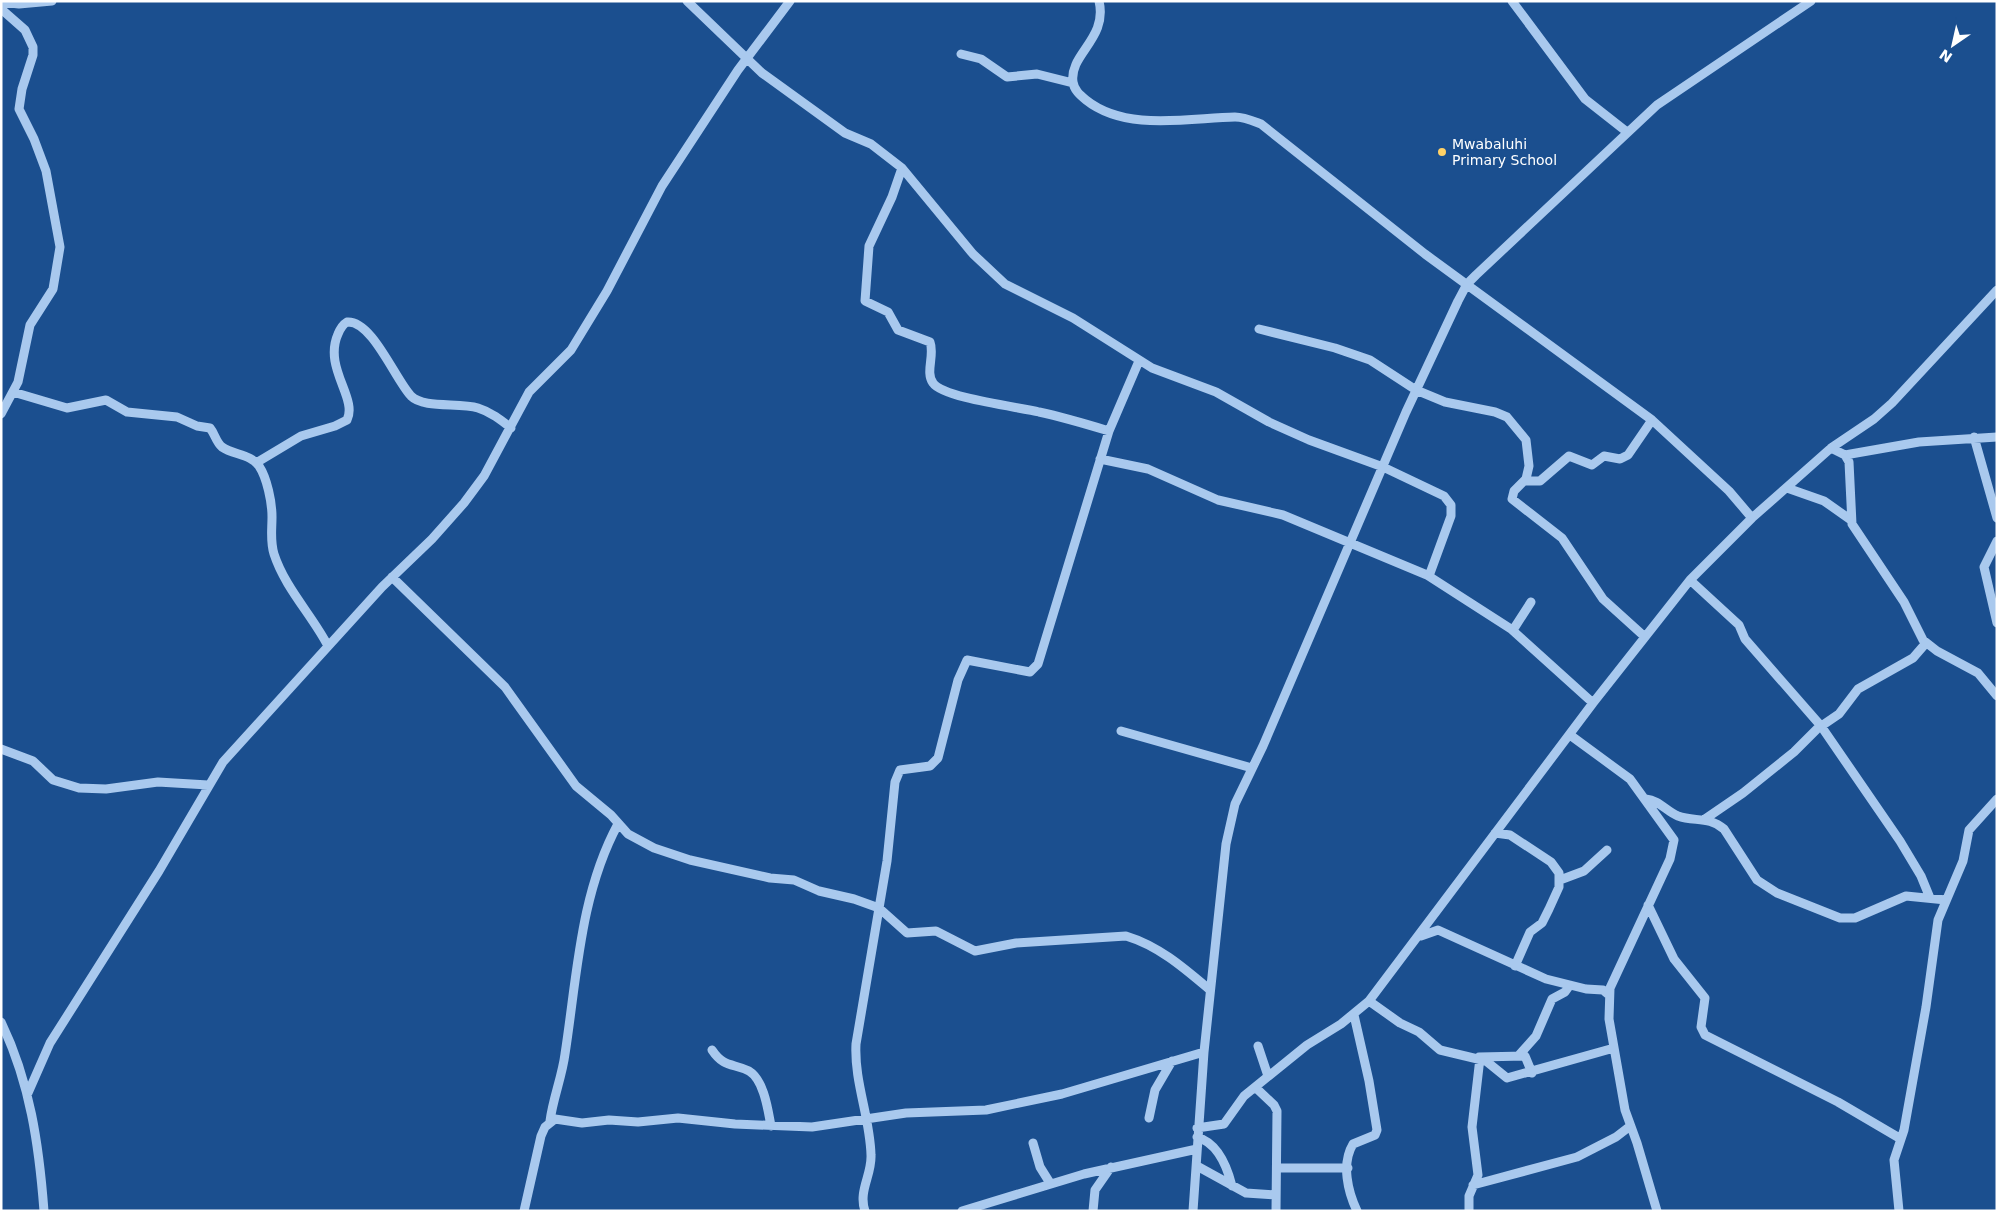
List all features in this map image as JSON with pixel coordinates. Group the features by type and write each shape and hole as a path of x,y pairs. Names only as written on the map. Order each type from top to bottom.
{"street":[{"path":"1,2 19,4 52,1"},
{"path":"687,1 747,60 846,133 871,144 902,168 973,254 1005,284 1068,315 1164,374 1216,392 1269,422 1309,440 1383,467 1444,496 1451,505 1451,516 1429,576"},
{"path":"28,1093 50,1044 159,871 208,785 232,751 392,577 432,539 464,503 484,476 529,392 560,363 585,329 662,186 747,60 790,1"},
{"path":"1100,1 1100,27 1076,67 1073,83 1078,94 1097,108 1126,117 1145,120 1189,121 1237,117 1261,124 1373,214 1652,420 1723,485 1752,518"},
{"path":"1512,1 1585,99 1627,132"},
{"path":"1192,1211 1197,1166 1197,1132 1204,1052 1228,827 1235,804 1416,390 1466,284 1657,105 1690,80 1811,1"},
{"path":"1,9 25,30 33,47 33,55 22,89 19,109 34,139 46,171 60,247 56,260 55,284 30,324 22,366 13,392 1,414"},
{"path":"961,54 981,59 1007,77 1037,74 1073,83"},
{"path":"902,168 892,197 869,246 865,301 888,312 898,330 930,342 931,380 937,388 964,397 1038,412 1109,431"},
{"path":"1197,1132 1224,1124 1244,1096 1307,1045 1354,1015 1369,1001 1420,936 1506,817 1690,580 1752,518 1831,448 1892,403 1997,290"},
{"path":"256,463 301,436 335,426 347,420 349,411 343,385 335,368 333,350 339,331 347,322 352,322 365,332 389,361 411,396 418,401 477,408 488,412 511,428"},
{"path":"1259,329 1336,348 1370,360 1416,390 1445,402 1495,412 1507,417 1527,442 1529,466 1524,481 1514,491 1512,499 1562,538 1603,598 1645,638"},
{"path":"865,1211 862,1199 871,1160 867,1119 855,1061 859,1022 887,861 895,782 900,770 930,766 938,758 958,680 967,660 1030,672 1038,664 1109,431 1139,360"},
{"path":"13,392 67,408 106,400 135,414 177,417 197,426 210,428 217,442 224,448 249,457 256,463 266,483 272,511 271,535 275,556 286,580 328,646"},
{"path":"1524,481 1540,482 1569,456 1592,465 1604,456 1620,459 1625,457 1652,420"},
{"path":"1974,437 1997,518"},
{"path":"1831,448 1845,455 1919,442 1997,437"},
{"path":"1845,455 1850,466 1851,520"},
{"path":"1100,459 1148,470 1218,500 1283,515 1429,576 1513,630 1593,703"},
{"path":"1787,488 1824,501 1851,520 1904,602 1926,643 1978,673 1997,696"},
{"path":"1997,541 1984,567 1997,623"},
{"path":"392,577 505,687 576,786 639,841 670,854 749,874 794,880 824,893 854,899 879,908 907,933 936,931 975,951 1016,943 1126,936 1157,949 1210,990"},
{"path":"1690,580 1739,625 1745,639 1821,726 1900,841 1921,876 1930,898"},
{"path":"1513,630 1531,602"},
{"path":"1705,819 1750,787 1794,752 1821,726 1839,714 1858,689 1913,658 1926,643"},
{"path":"1121,731 1252,768"},
{"path":"1570,735 1630,779 1672,836 1675,844 1609,994 1609,1019 1630,1126 1637,1143 1657,1211"},
{"path":"1,749 33,760 53,780 79,788 106,789 158,782 208,785"},
{"path":"1646,799 1655,800 1675,815 1712,820 1724,829 1751,874 1766,887 1840,918 1855,918 1902,897 1946,900"},
{"path":"1899,1211 1894,1160 1901,1139 1924,1016 1938,920 1963,861 1969,830 1997,799"},
{"path":"1506,817 1510,835"},
{"path":"524,1211 539,1143 550,1121 565,1058 568,1027 594,878 618,824"},
{"path":"1494,833 1510,835 1551,862 1559,874 1560,880 1559,888 1544,919 1530,932 1515,966"},
{"path":"1560,880 1584,871 1607,850"},
{"path":"1648,905 1671,954 1705,998 1701,1027 1705,1035 1838,1102 1901,1139"},
{"path":"1434,917 1438,930"},
{"path":"1420,936 1438,930 1546,979 1586,990 1597,989 1609,994"},
{"path":"1519,1055 1536,1036 1552,999 1565,992 1570,985"},
{"path":"1369,1001 1400,1023 1419,1032 1440,1050 1478,1058 1490,1064 1508,1078 1532,1073 1614,1048"},
{"path":"1354,1015 1369,1081 1377,1130 1375,1135 1353,1144 1348,1168 1348,1190 1358,1211"},
{"path":"1,1022 28,1093 36,1129 44,1211"},
{"path":"1258,1046 1268,1076"},
{"path":"712,1050 725,1062 746,1070 756,1077 767,1105 771,1126"},
{"path":"550,1121 555,1119 570,1122 609,1120 638,1122 678,1118 771,1126 812,1127 906,1113 986,1110 1062,1094 1204,1052"},
{"path":"1478,1058 1519,1055 1528,1060 1532,1073"},
{"path":"1469,1211 1469,1196 1478,1175 1472,1127 1478,1058"},
{"path":"1149,1118 1155,1090 1172,1061"},
{"path":"1255,1087 1274,1105 1277,1111 1276,1211"},
{"path":"1473,1185 1577,1157 1616,1137 1630,1126"},
{"path":"1197,1132 1226,1163 1232,1186"},
{"path":"1033,1143 1040,1167 1050,1183"},
{"path":"962,1211 976,1209 1050,1183 1111,1167 1197,1149"},
{"path":"1197,1166 1246,1193 1276,1195"},
{"path":"1093,1211 1095,1190 1111,1167"},
{"path":"1277,1168 1348,1168"}],"place":[{"name":"Mwabaluhi Primary School","path":"1442,152"}]}
